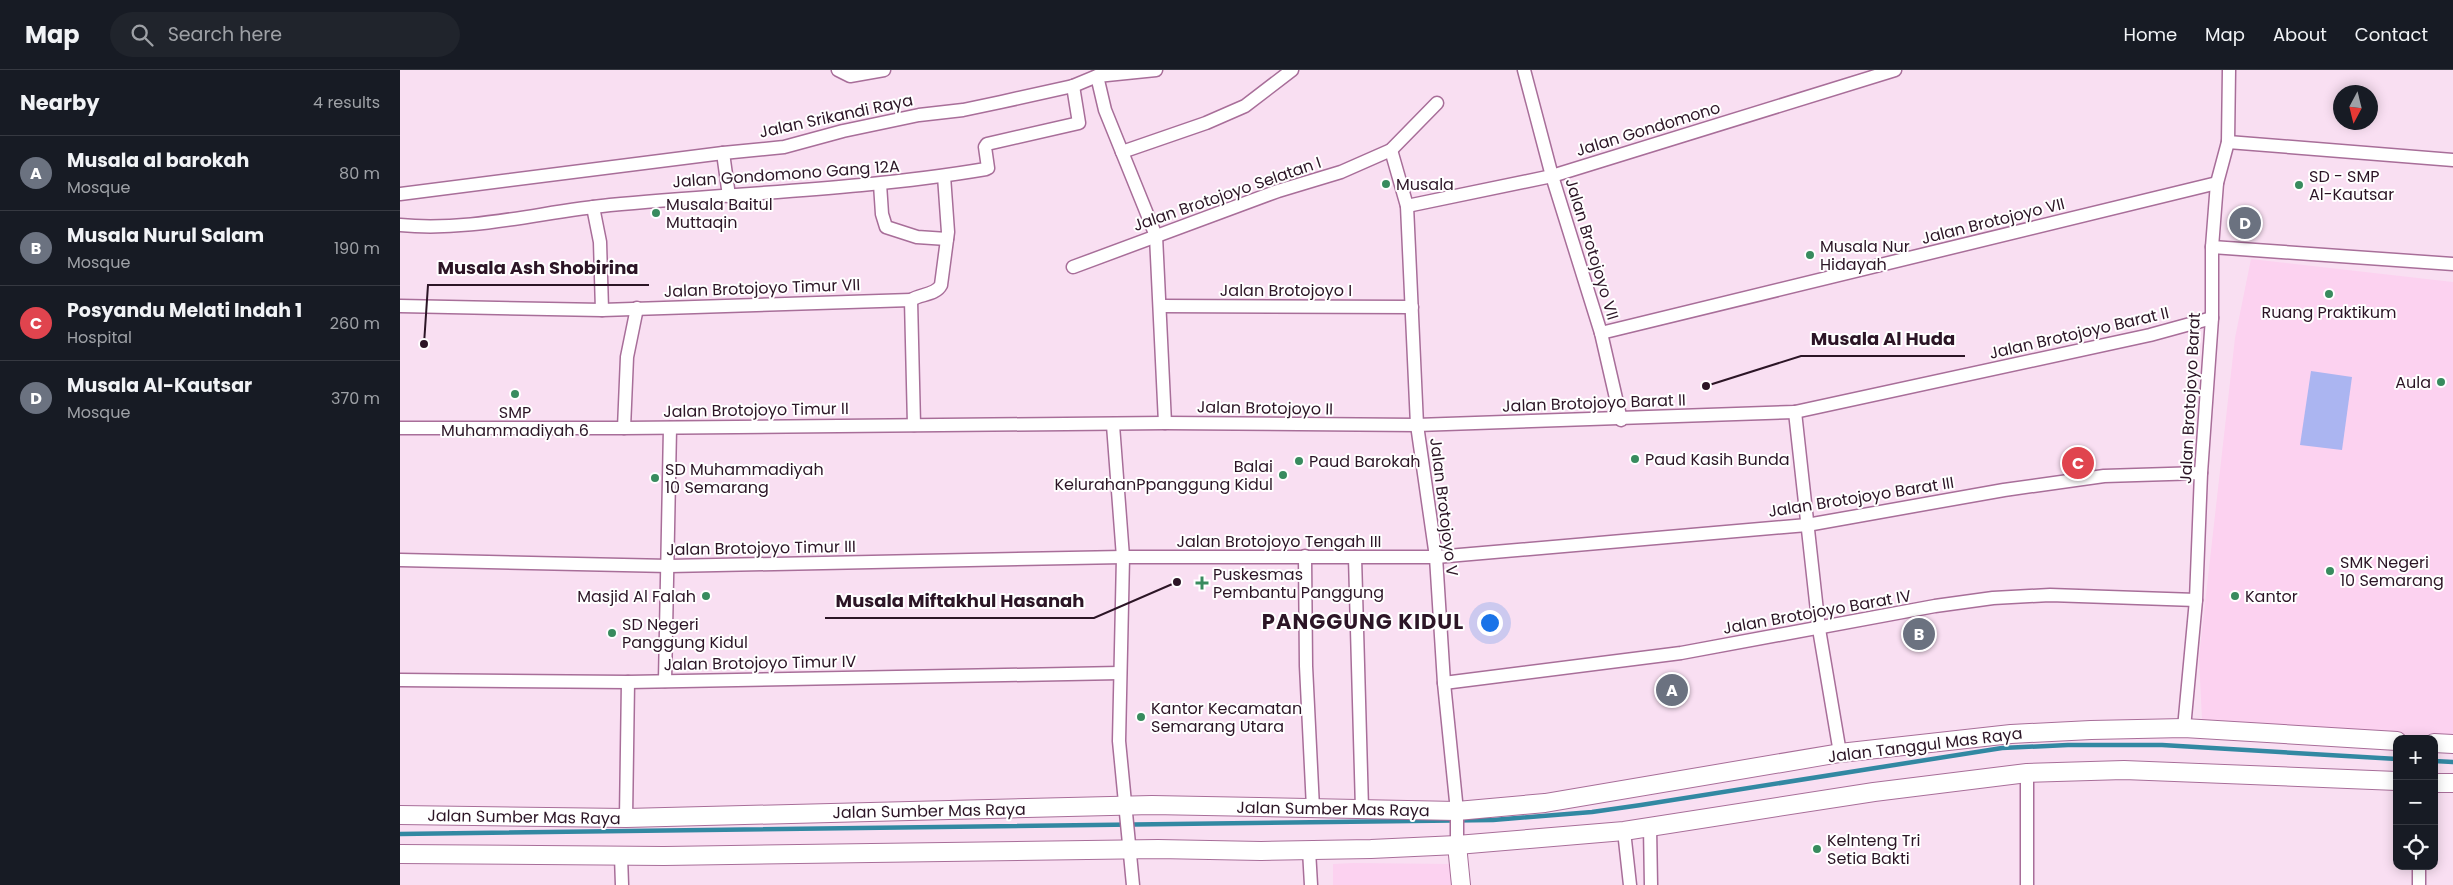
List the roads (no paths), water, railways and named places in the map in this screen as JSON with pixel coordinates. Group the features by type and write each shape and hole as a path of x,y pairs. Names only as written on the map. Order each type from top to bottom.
{"street":[{"path":"838,70 850,76 884,70"},
{"name":"Jalan Srikandi Raya","path":"400,194 784,147 862,127 919,115 963,110 1073,86 1097,76 1156,70"},
{"path":"1122,152 1206,123 1244,106 1290,70"},
{"name":"Jalan Brotojoyo VII","path":"1524,70 1552,176 1601,333 1620,420"},
{"name":"Jalan Gondomono","path":"1407,206 1552,176 1895,70"},
{"name":"Jalan Brotojoyo Barat","path":"2184,728 2196,600 2201,473 2212,318 2212,247 2217,183 2228,142 2229,70"},
{"path":"1097,76 1104,110 1156,236 1161,306 1165,423"},
{"name":"Jalan Gondomono Gang 12A","path":"400,225 467,226 593,207 880,184 987,169 987,144 1077,125 1080,121 1073,86"},
{"path":"1390,150 1437,102"},
{"path":"2228,142 2453,160"},
{"name":"Jalan Brotojoyo V","path":"1390,150 1407,206 1417,425 1436,557 1444,683 1457,812 1457,840"},
{"name":"Jalan Brotojoyo Selatan I","path":"1073,267 1278,191 1341,172 1390,150"},
{"path":"723,153 729,196"},
{"path":"914,425 911,300 940,288 947,239 944,176"},
{"name":"Jalan Brotojoyo VII","path":"1601,333 2217,183"},
{"path":"880,184 882,214 886,227 917,236 947,239"},
{"path":"593,207 600,242 602,310"},
{"path":"2212,247 2453,264"},
{"name":"Jalan Brotojoyo Timur VII","path":"400,306 602,310 911,300"},
{"name":"Jalan Brotojoyo I","path":"1161,306 1412,307"},
{"path":"624,428 626,357 637,308"},
{"name":"Jalan Brotojoyo Barat II","path":"1417,425 1620,420 1796,412 2150,335 2212,318"},
{"path":"1796,412 1819,629 1840,753"},
{"name":"Jalan Brotojoyo II","path":"1113,425 1165,423 1417,425"},
{"path":"1113,425 1123,557 1119,741 1131,847 1133,885"},
{"name":"Jalan Brotojoyo Timur II","path":"400,428 1113,425"},
{"path":"665,681 669,566 670,428"},
{"name":"Jalan Brotojoyo Barat III","path":"1436,557 1807,525 2004,490 2104,476 2201,473"},
{"path":"1305,556 1306,666 1313,808"},
{"name":"Jalan Brotojoyo Tengah III","path":"1123,557 1436,557"},
{"name":"Jalan Brotojoyo Timur III","path":"400,560 669,566 1123,557"},
{"path":"1355,557 1362,809"},
{"name":"Jalan Brotojoyo Barat IV","path":"1444,683 1681,653 1936,606 1993,598 2050,595 2196,600"},
{"name":"Jalan Brotojoyo Timur IV","path":"400,680 628,682 1120,673"},
{"path":"626,818 628,682"},
{"name":"Jalan Tanggul Mas Raya","path":"1457,812 1545,803 1840,753 2011,734 2184,728 2393,741"},
{"path":"2438,743 2453,744"},
{"path":"400,854 841,855 1131,847 1309,850 1624,830 1874,792 2024,774 2124,770 2393,782"},
{"path":"2020,885 2024,774"},
{"path":"2024,774 2028,885"},
{"path":"2438,782 2453,783"},
{"name":"Jalan Sumber Mas Raya","path":"400,815 626,818 1127,808 1313,808 1457,812"},
{"path":"1650,826 1651,885"},
{"path":"1624,830 1630,885"},
{"path":"1457,840 1461,885"},
{"path":"1309,850 1311,885"},
{"path":"621,856 622,885"},
{"path":"2419,885 2420,870"}],"waterway":[{"path":"400,834 1493,820 1592,812 2002,748 2068,745 2162,745 2393,759"},
{"path":"2438,761 2453,762"}],"place":[{"name":"Musala","path":"1386,184"},
{"name":"SD - SMP Al-Kautsar","path":"2299,185"},
{"name":"Musala Baitul Muttaqin","path":"656,213"},
{"name":"Musala Al-Kautsar","path":"2245,223"},
{"name":"Musala Nur Hidayah","path":"1810,255"},
{"name":"Ruang Praktikum","path":"2329,294"},
{"name":"Musala Ash Shobirina","path":"424,344"},
{"name":"Aula","path":"2441,382"},
{"name":"Musala Al Huda","path":"1706,386"},
{"name":"SMP Muhammadiyah 6","path":"515,394"},
{"name":"Paud Kasih Bunda","path":"1635,459"},
{"name":"Paud Barokah","path":"1299,461"},
{"name":"Posyandu Melati Indah 1","path":"2078,463"},
{"name":"Balai KelurahanPpanggung Kidul","path":"1283,475"},
{"name":"SD Muhammadiyah 10 Semarang","path":"655,478"},
{"name":"SMK Negeri 10 Semarang","path":"2330,571"},
{"name":"Musala Miftakhul Hasanah","path":"1177,582"},
{"name":"Puskesmas Pembantu Panggung","path":"1202,583"},
{"name":"Masjid Al Falah","path":"706,596"},
{"name":"Kantor","path":"2235,596"},
{"name":"SD Negeri Panggung Kidul","path":"612,633"},
{"name":"Musala Nurul Salam","path":"1919,634"},
{"name":"Musala al barokah","path":"1672,690"},
{"name":"Kantor Kecamatan Semarang Utara","path":"1141,717"},
{"name":"Kelnteng Tri Setia Bakti","path":"1817,849"}],"district":[{"name":"PANGGUNG KIDUL","path":"1363,621"}]}
